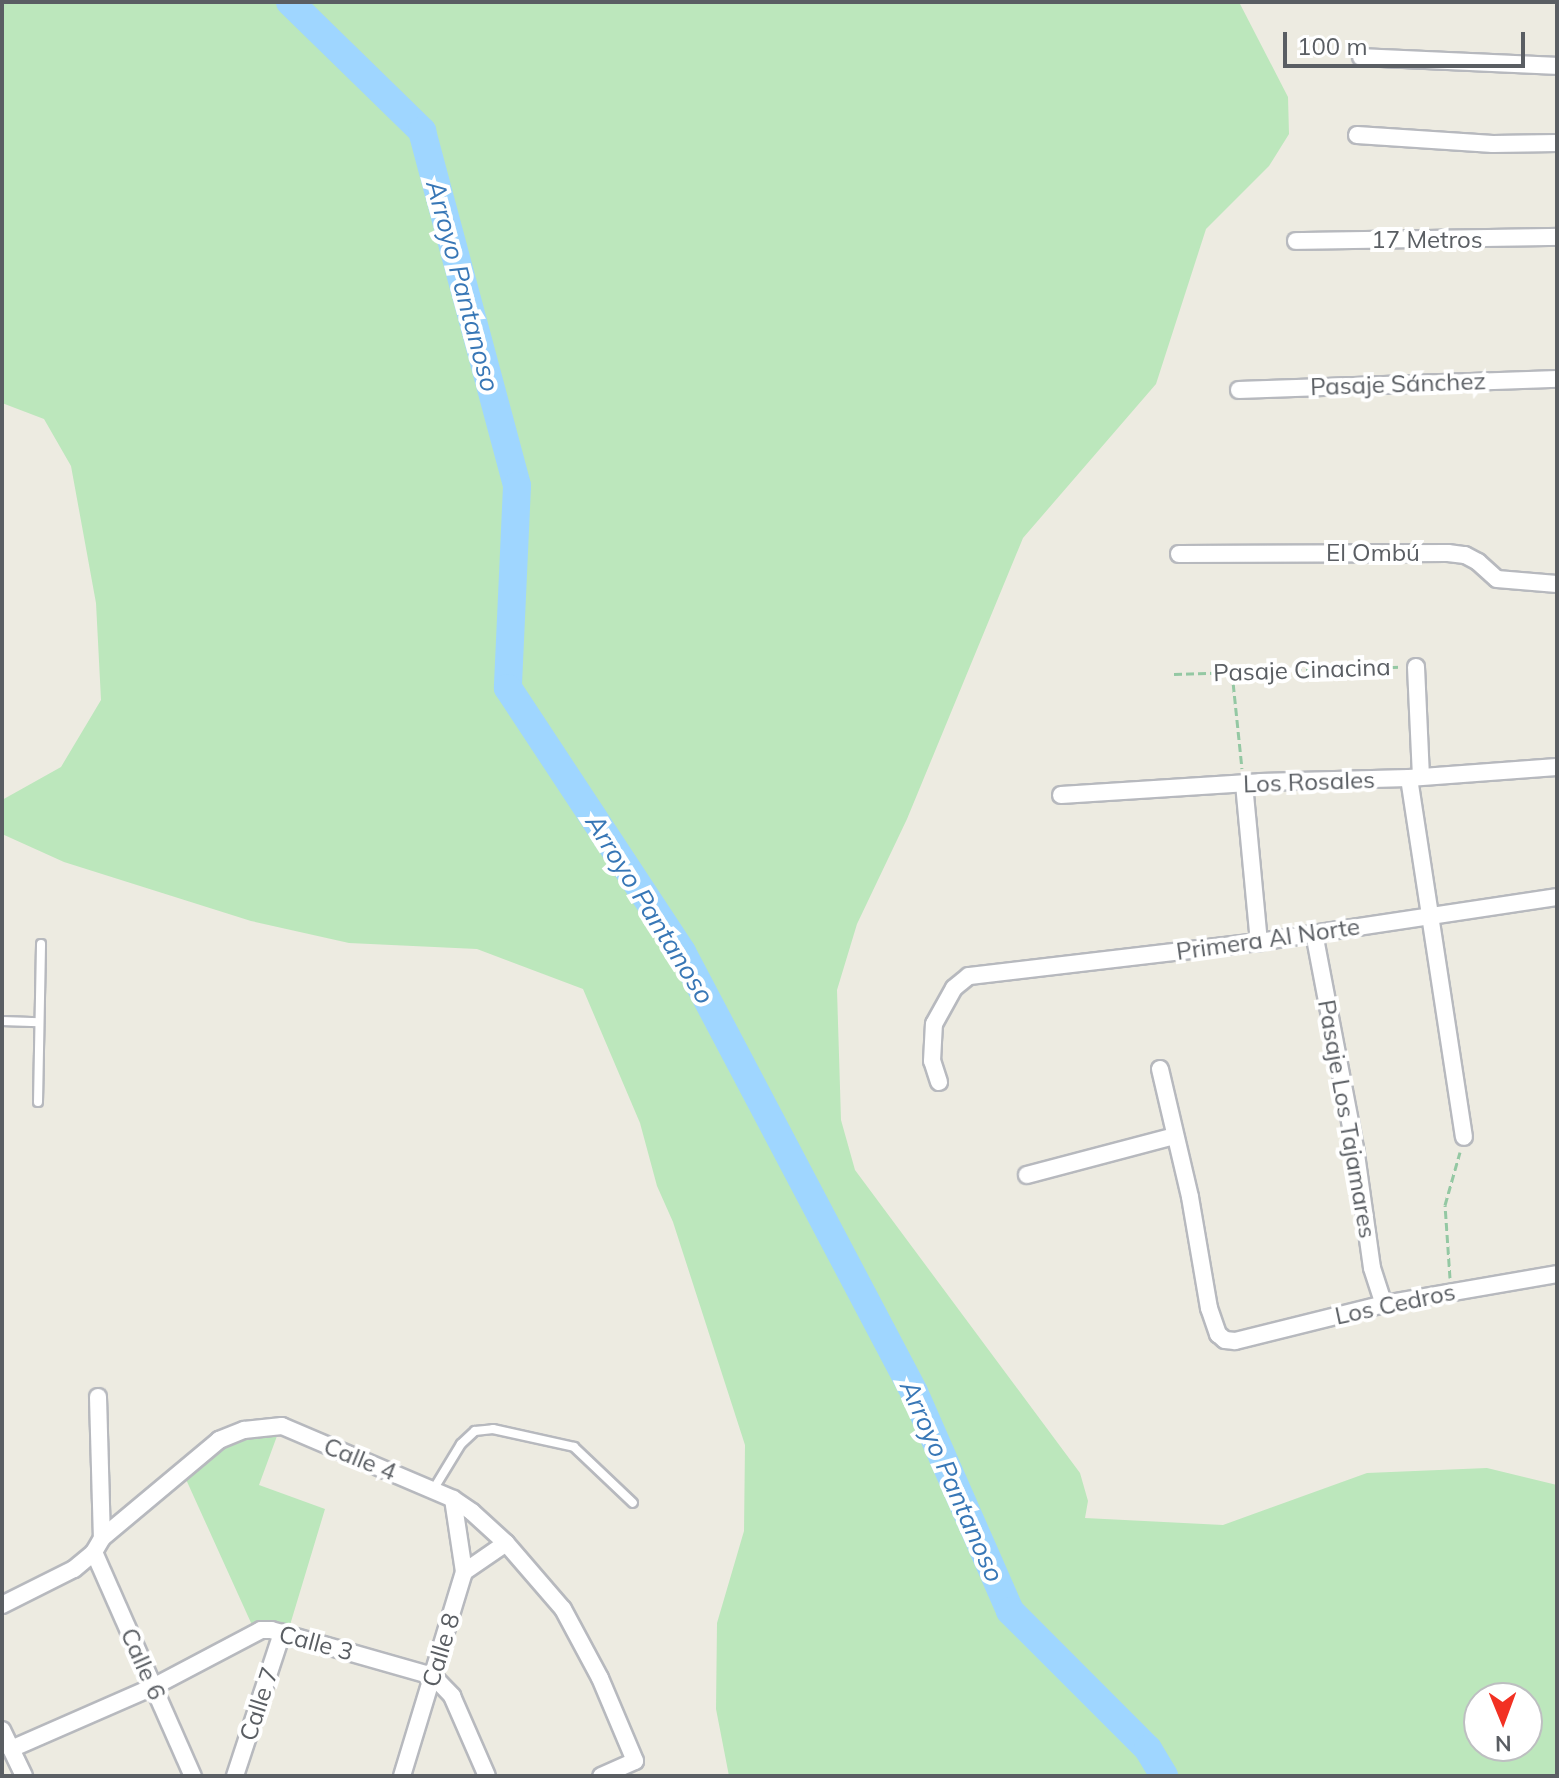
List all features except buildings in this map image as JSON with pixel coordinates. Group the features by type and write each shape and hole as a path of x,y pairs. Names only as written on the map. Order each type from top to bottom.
{"street":[{"path":"1361,57 1557,66"},
{"path":"1357,135 1493,144 1557,143"},
{"name":"17 Metros","path":"1296,241 1557,237"},
{"name":"Pasaje Sánchez","path":"1239,390 1557,379"},
{"name":"El Ombú","path":"1179,554 1448,553 1465,555 1497,579 1557,584"},
{"name":"Pasaje Cinacina","path":"1416,667 1415,778 1429,917 1464,1137"},
{"name":"Los Rosales","path":"1061,795 1415,778 1557,767"},
{"path":"1244,784 1259,942"},
{"name":"Primera Al Norte","path":"939,1082 932,1061 934,1024 961,980 978,974 1061,968 1259,942 1557,897"},
{"name":"Pasaje Los Tajamares","path":"1314,933 1356,1154 1372,1268 1384,1304"},
{"path":"1027,1175 1175,1136 1160,1069"},
{"name":"Los Cedros","path":"1175,1136 1209,1308 1218,1334 1225,1340 1235,1341 1384,1304 1557,1274"},
{"name":"Calle 6","path":"98,1397 98,1545 153,1687 193,1776"},
{"name":"Calle 4","path":"2,1605 74,1569 219,1440 264,1426 282,1426 453,1499 506,1543 563,1609 600,1678 635,1761 601,1776"},
{"path":"453,1499 464,1572 506,1543"},
{"name":"Calle 8","path":"402,1776 464,1572"},
{"name":"Calle 3","path":"11,1749 153,1687 261,1630 282,1633 433,1676"},
{"name":"Calle 7","path":"235,1776 282,1633"},
{"path":"433,1676 452,1696 487,1776"},
{"path":"2,1730 24,1776"}],"lane":[{"path":"38,1102 41,944"},
{"path":"2,1021 39,1022"},
{"path":"433,1490 461,1444 475,1431 493,1429 574,1447 633,1503"}],"path":[{"name":"Pasaje Cinacina","path":"1174,674 1416,667"},
{"path":"1232,672 1244,784"},
{"path":"1451,1292 1445,1205 1464,1137"}],"green space":[{"path":"2,2 1239,2 1288,97 1289,134 1269,166 1206,229 1156,384 1023,538 907,819 857,924 837,990 841,1120 855,1170 1080,1473 1088,1501 1085,1518 1223,1525 1367,1473 1487,1468 1557,1485 1557,1776 729,1776 716,1709 717,1623 744,1531 745,1445 673,1222 657,1186 640,1123 583,989 477,949 349,943 251,921 64,862 2,834 2,800 61,767 101,700 96,603 71,466 44,419 2,403"},
{"path":"251,1435 277,1436 259,1485 325,1509 290,1625 263,1622 252,1625 184,1475 217,1451"}],"waterway":[{"name":"Arroyo Pantanoso","path":"290,2 422,131 517,486 508,688 682,952 914,1392 1010,1611 1148,1749 1164,1776"}]}
